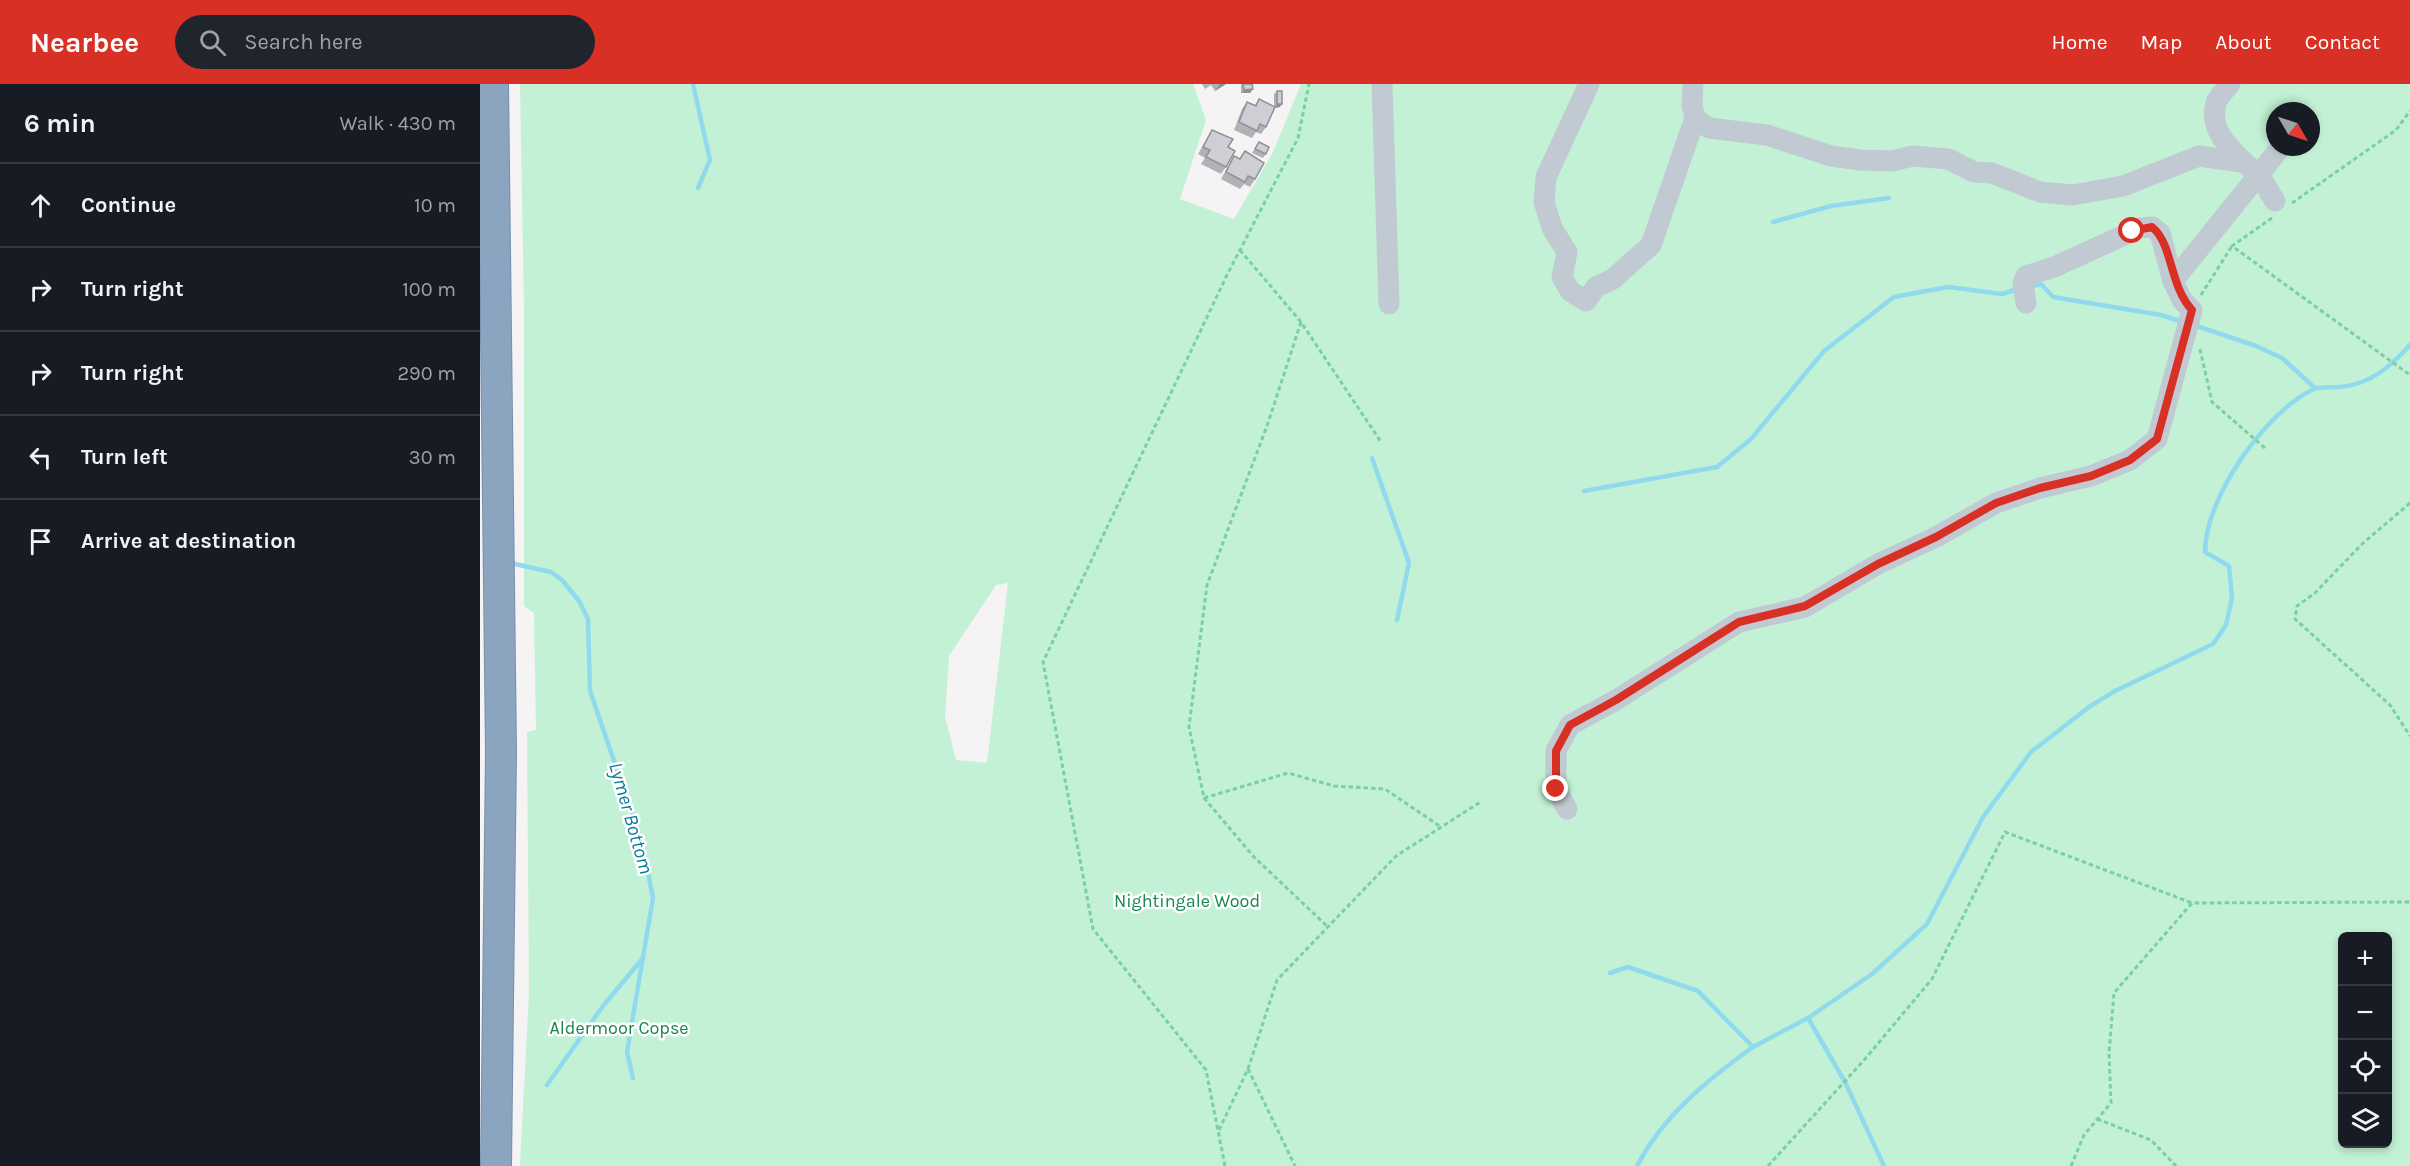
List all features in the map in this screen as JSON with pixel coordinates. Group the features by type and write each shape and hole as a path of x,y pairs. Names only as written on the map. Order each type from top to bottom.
{"highway":[{"path":"493,84 501,752 496,1166"}],"lane":[{"path":"1382,84 1389,304"},
{"path":"1589,84 1546,177 1544,202 1552,228 1567,252 1562,278 1570,291 1586,301 1596,288 1613,279 1651,245 1695,118 1692,105 1693,84"},
{"path":"2230,84 2216,103 2217,123 2223,139 2281,206"},
{"path":"1695,118 1709,128 1767,135 1832,156 1860,160 1892,160 1913,156 1948,159 1974,172 1992,173 2040,192 2073,195 2123,186 2199,156 2241,162"},
{"path":"2173,281 2274,156"},
{"path":"1567,809 1556,789 1556,751 1570,725 1616,700 1739,622 1805,606 1878,564 1936,537 1996,503 2040,488 2091,476 2130,460 2157,439 2192,326 2173,281 2160,233 2152,227 2140,228 2054,267 2026,276 2024,293"}],"path":[{"path":"1225,1166 1206,1070 1093,929 1043,662 1240,250 1298,138 1309,84"},
{"path":"2266,449 2212,402 2192,326 2232,246 2281,206 2396,130 2410,111"},
{"path":"2232,246 2410,375"},
{"path":"1240,250 1301,322 1381,442"},
{"path":"1301,322 1267,426 1207,585 1190,727 1204,798 1254,857 1328,927"},
{"path":"2410,503 2361,545 2314,593 2297,606 2295,619 2390,705 2410,736"},
{"path":"1204,798 1288,773 1334,786 1385,789 1442,827"},
{"path":"1218,1132 1248,1069 1277,980 1396,856 1482,801"},
{"path":"1768,1166 1865,1059 1932,979 2005,832 2192,903 2410,902"},
{"path":"2071,1166 2084,1136 2111,1103 2109,1053 2114,993 2192,903"},
{"path":"1248,1069 1295,1166"},
{"path":"2097,1119 2151,1140 2176,1166"}],"green space":[{"path":"520,84 1193,84 1206,120 1180,199 1234,219 1273,152 1301,84 2410,84 2410,1166 520,1166 529,992 527,732 536,730 534,613 524,606 524,308","holes":["1008,583 987,763 956,760 945,716 949,656 996,585"]}],"building":[{"path":"1243,84 1252,84 1253,89 1244,90"},
{"path":"1277,91 1282,91 1282,104 1277,104"},
{"path":"1259,99 1275,107 1266,127 1260,124 1257,131 1239,122 1247,102 1256,106"},
{"path":"1212,130 1233,139 1228,147 1235,151 1226,167 1206,157 1210,150 1203,147"},
{"path":"1259,142 1269,147 1266,154 1255,149"},
{"path":"1245,151 1264,163 1255,179 1248,176 1245,182 1226,172 1234,156 1240,159"}],"waterway":[{"path":"693,84 710,160 698,188"},
{"path":"1773,222 1831,206 1889,198"},
{"path":"2029,287 2041,284 2053,297 2161,315 2183,322"},
{"path":"1584,491 1717,467 1751,439 1824,351 1894,297 1948,287 2002,294 2018,289"},
{"path":"2194,325 2256,346 2282,358 2315,388"},
{"path":"1753,1047 1808,1018 1872,974 1927,924 1983,817 2031,752 2089,707 2115,691 2213,644 2226,625 2232,598 2229,566 2205,552 2208,530 2215,507 2241,459 2258,436 2295,400 2317,388 2352,385 2371,378 2388,367 2410,345"},
{"path":"1372,458 1409,563 1397,620"},
{"name":"Lymer Bottom","path":"515,564 551,572 562,580 579,601 588,619 590,691 642,842 653,898 627,1052 633,1078"},
{"path":"547,1085 603,1006 643,958"},
{"path":"1610,973 1628,967 1698,991 1753,1047 1687,1100 1660,1131 1637,1166"},
{"path":"1808,1018 1845,1082 1884,1166"}],"route":[{"path":"1556,789 1556,751 1570,725 1616,700 1739,622 1805,606 1878,564 1936,537 1996,503 2040,488 2091,476 2130,460 2157,439 2192,310 2182,300 2173,281 2160,233 2152,227 2132,231"}],"park label":[{"name":"Nightingale Wood","path":"1187,901"},
{"name":"Aldermoor Copse","path":"619,1028"}]}
